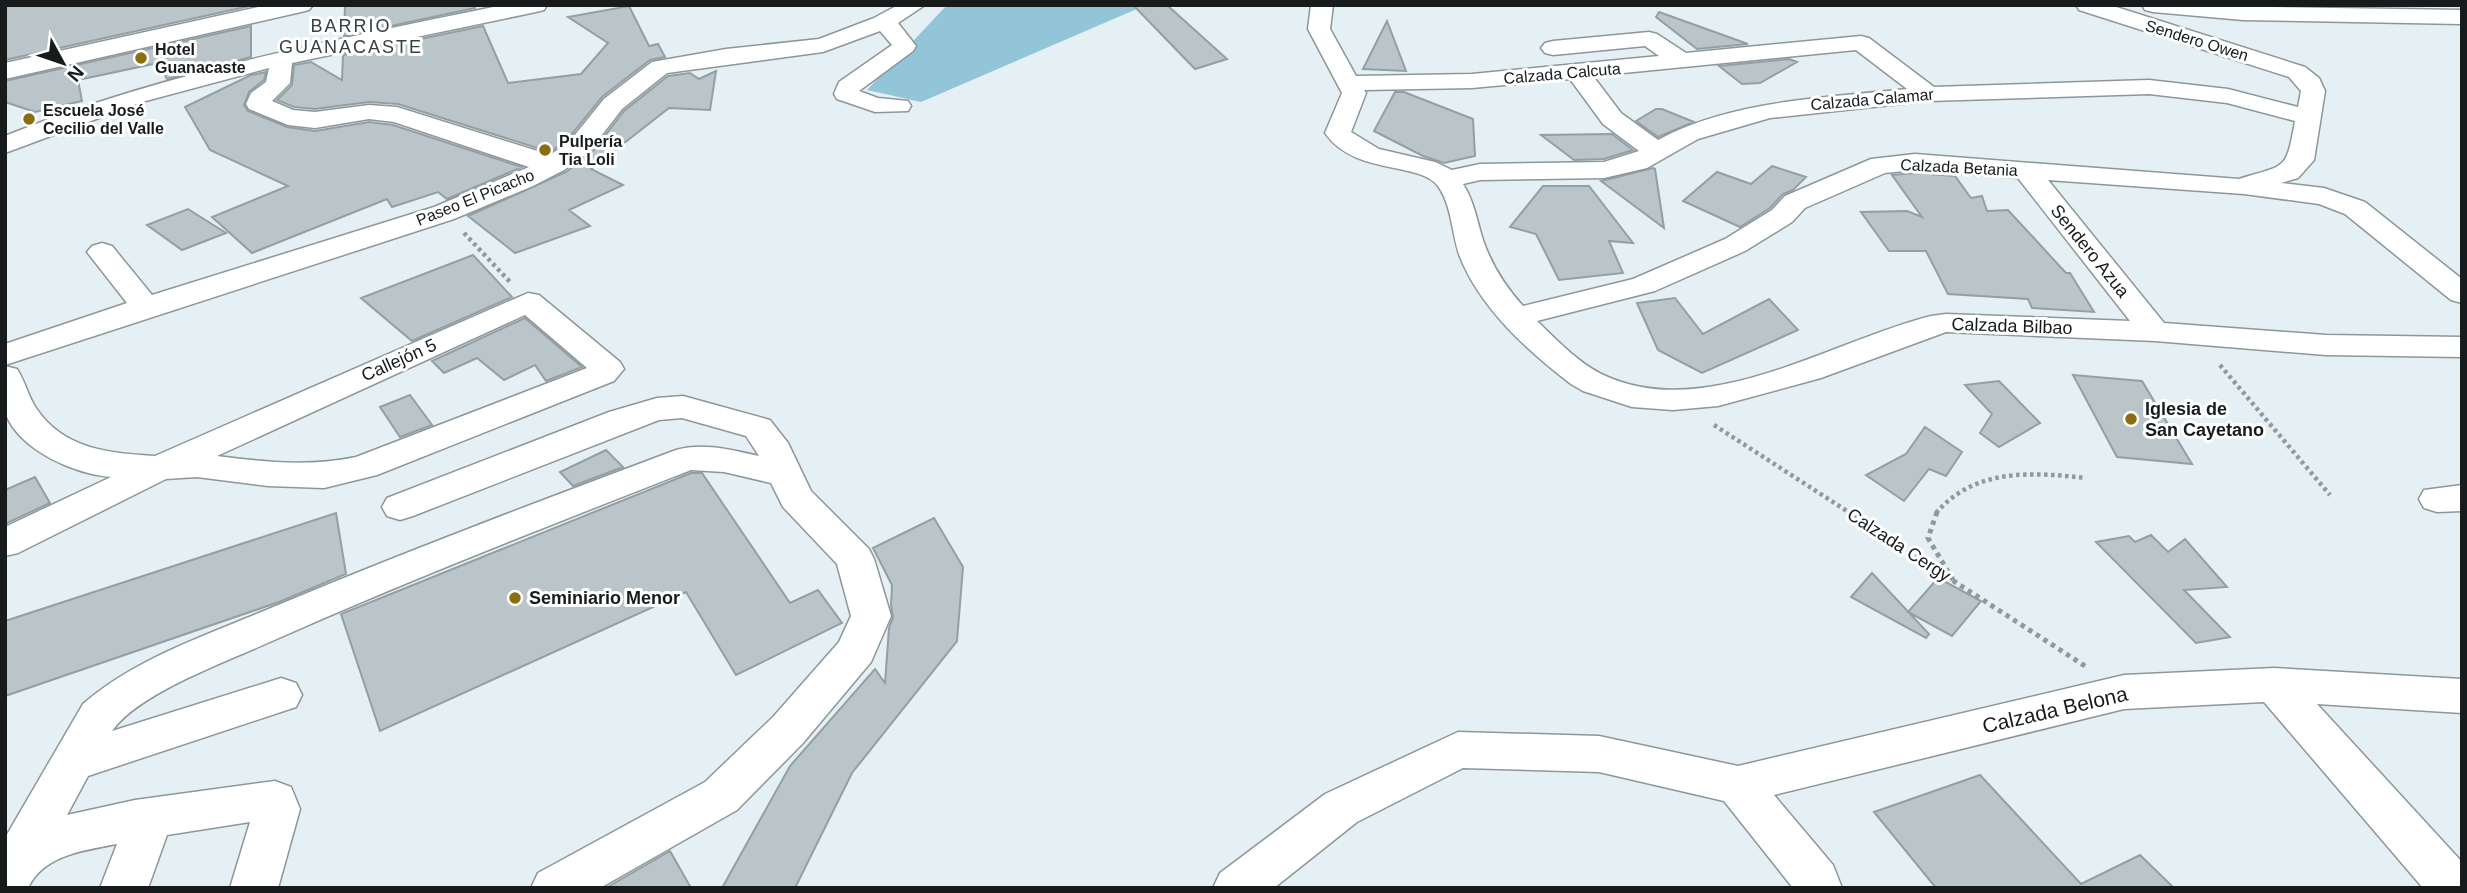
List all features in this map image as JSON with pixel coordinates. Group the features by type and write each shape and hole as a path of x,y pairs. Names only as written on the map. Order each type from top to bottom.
{"main road":[{"path":"5,71 301,5"}],"street":[{"path":"5,145 59,121 123,98 280,60 536,5"},
{"name":"Paseo El Picacho","path":"5,355 145,307 444,213 555,164 579,147 613,104 660,67 700,59 823,45 882,23 914,5"},
{"path":"1322,5 1319,29 1354,93 1338,133 1350,146 1381,159 1430,170 1447,179 1457,198 1482,275 1515,317"},
{"name":"Sendero Owen","path":"2087,5 2267,62"},
{"path":"2153,5 2462,17"},
{"path":"2241,9 2267,62 2297,72 2310,83 2313,91 2301,160 2293,167 2340,201 2367,216 2462,294"},
{"path":"882,23 892,29 905,46 848,87 846,94 875,105 899,106"},
{"path":"1553,48 1649,39 1682,61"},
{"name":"Calzada Calcuta","path":"1348,83 1472,81 1861,43 1929,94"},
{"path":"280,60 282,77 278,87 260,98 258,104 272,113 315,120 369,112 397,115 504,151 555,164"},
{"path":"1578,72 1602,111 1627,133 1658,151"},
{"name":"Calzada Calamar","path":"1447,179 1480,172 1604,170 1638,162 1689,134 1768,111 1929,94 2149,87 2228,96 2308,117"},
{"name":"Calzada Betania","path":"1515,317 1644,285 1735,245 1782,216 1795,202 1880,165 1915,162 2240,187 2289,172 2293,167"},
{"name":"Sendero Azua","path":"2026,170 2155,332"},
{"path":"2240,187 2324,196 2340,201"},
{"path":"102,252 145,307"},
{"path":"5,376 19,409 37,433 66,451 102,464 159,468 197,465 268,474 324,476 375,463 607,371 608,368 528,302"},
{"name":"Callejón 5","path":"5,543 159,468 528,302"},
{"name":"Calzada Bilbao","path":"1515,317 1595,384 1628,396 1674,399 1712,396 1768,384 1938,324 2155,332 2326,345 2462,347"},
{"path":"400,507 621,420 657,410 683,407 758,428 771,443 796,498 855,559 871,616 856,651 788,730 721,796 555,888"},
{"path":"12,871 98,716 114,700 203,655 351,589 688,458 724,460 785,474"},
{"path":"2274,685 2454,888"},
{"name":"Calzada Belona","path":"1738,785 2124,692 2274,685 2462,696"},
{"path":"73,762 281,695"},
{"path":"1237,888 1341,808 1458,750 1599,754 1738,785 1816,880 1818,888"},
{"path":"12,871 50,840 149,820 275,801 277,809 254,888"},
{"path":"124,888 149,820"}],"path":[{"path":"444,213 528,302"},
{"path":"2195,335 2330,495"},
{"name":"Calzada Cergy","path":"1674,399 2124,692"},
{"path":"1954,581 1928,538 1936,513 1961,491 1985,478 2046,473 2086,478"}],"shaded area":[{"path":"947,5 1146,5 921,102 867,90"}],"building":[{"path":"5,5 250,5 250,6 5,60"},
{"path":"345,5 474,5 475,8 344,36"},
{"path":"1133,5 1167,5 1227,59 1195,69"},
{"path":"629,6 649,46 658,44 665,57 650,60 602,97 568,139 550,152 398,104 369,102 315,109 294,107 277,100 292,85 294,65 311,62 342,80 343,55 483,26 508,83 581,74 608,43 568,17"},
{"path":"1659,12 1748,44 1697,49 1656,17"},
{"path":"1387,21 1406,71 1363,69"},
{"path":"251,26 251,57 167,79 158,63 78,80 82,101 35,112 5,102 5,81"},
{"path":"1789,59 1797,62 1760,83 1742,84 1719,66"},
{"path":"716,71 710,110 669,108 591,169 623,185 569,210 590,226 515,253 468,216 566,172 590,155 624,111 668,76 690,73 699,79"},
{"path":"266,72 264,80 249,92 244,105 248,111 287,127 315,131 369,122 393,125 522,167 447,199 438,192 392,207 387,199 252,253 212,217 288,186 210,150 185,107 251,75"},
{"path":"1395,92 1404,92 1473,119 1475,156 1444,163 1423,156 1374,131"},
{"path":"1656,109 1694,122 1658,137 1636,121"},
{"path":"1612,134 1633,150 1604,159 1574,160 1541,135"},
{"path":"1772,166 1806,177 1793,190 1783,194 1770,208 1740,227 1683,201 1717,172 1751,184"},
{"path":"1655,169 1664,228 1601,181"},
{"path":"1915,173 1955,176 1971,198 1982,196 1987,211 2008,210 2066,273 2070,273 2094,312 2032,308 2028,299 1948,294 1926,251 1889,251 1861,212 1907,211 1922,217 1892,175"},
{"path":"1543,186 1589,186 1633,243 1609,241 1623,273 1559,280 1536,234 1510,227"},
{"path":"188,209 226,233 182,250 147,225"},
{"path":"473,255 512,297 412,341 361,298"},
{"path":"1675,298 1703,334 1769,299 1798,330 1702,373 1658,350 1637,303"},
{"path":"525,318 582,367 546,381 535,365 504,380 477,358 444,373 432,361"},
{"name":"Iglesia de San Cayetano","path":"2073,375 2142,381 2192,464 2117,457"},
{"path":"1999,381 2040,423 1999,447 1980,433 1992,414 1965,385"},
{"path":"410,395 432,425 400,437 380,407"},
{"path":"1925,427 1962,452 1946,476 1929,469 1904,501 1866,475 1906,454"},
{"path":"606,450 623,467 573,486 560,472"},
{"name":"Seminiario Menor","path":"691,473 702,473 790,603 818,590 842,623 736,675 686,592 380,731 341,614"},
{"path":"35,477 50,503 5,524 5,490"},
{"path":"336,513 346,574 279,602 5,696 5,621"},
{"path":"934,518 963,567 957,641 852,773 795,888 722,888 790,766 875,669 885,683 889,628 893,617 892,585 873,548"},
{"path":"2151,535 2168,552 2185,539 2227,587 2184,590 2230,637 2196,643 2096,542 2129,536 2135,542"},
{"path":"1872,573 1929,634 1926,638 1851,597"},
{"path":"1938,578 1981,601 1952,636 1908,612"},
{"path":"1980,775 2081,884 2140,855 2174,888 1936,888 1874,812"},
{"path":"670,851 691,888 606,888"}],"place":[{"name":"Hotel Guanacaste","path":"141,58"},
{"name":"Escuela José Cecilio del Valle","path":"29,119"},
{"name":"Pulpería Tia Loli","path":"545,150"},
{"name":"Iglesia de San Cayetano","path":"2131,419"},
{"name":"Seminiario Menor","path":"515,598"}],"district":[{"name":"BARRIO GUANACASTE","path":"351,36"}]}
